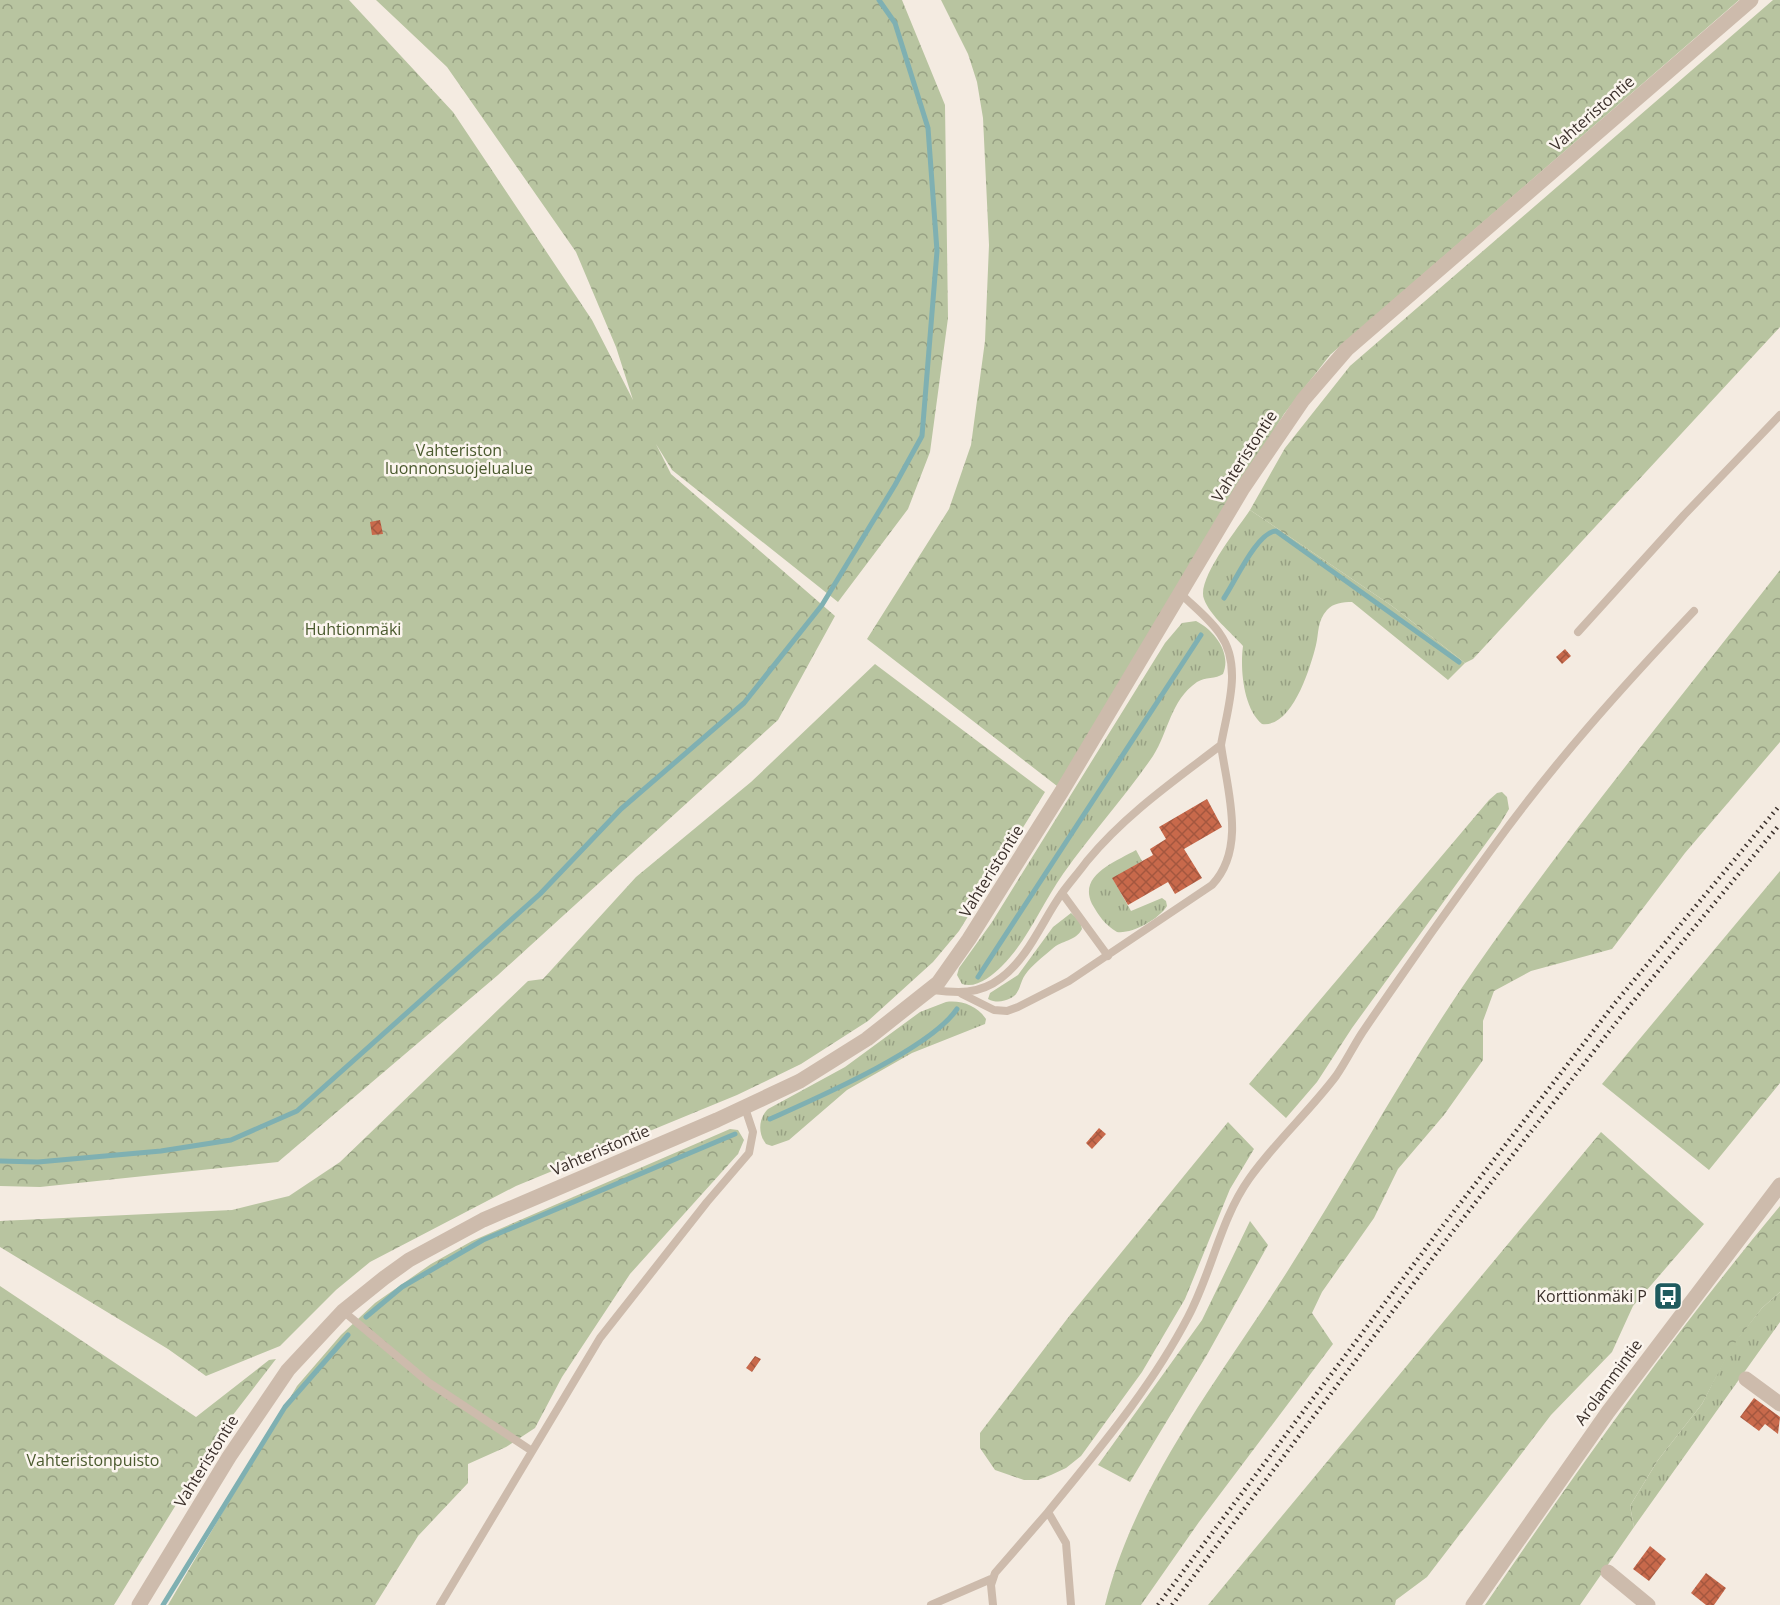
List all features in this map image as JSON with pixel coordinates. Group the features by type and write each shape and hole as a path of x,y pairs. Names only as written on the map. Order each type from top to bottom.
{"street":[{"name":"Vahteristontie","path":"139,1605 267,1398 300,1356 342,1311 409,1260 483,1220 745,1108 832,1063 930,990 947,972 969,939 1181,594 1243,488 1303,400 1330,366 1446,262 1751,0"},
{"name":"Arolammintie","path":"1473,1605 1608,1412 1780,1185"},
{"path":"1746,1379 1780,1404"},
{"path":"1608,1572 1648,1605"}],"lane":[{"path":"1578,632 1684,515 1780,415"},
{"path":"960,993 987,1007 1007,1011 1055,989 1203,892 1226,866 1233,837 1221,745 1232,676 1232,662 1223,637 1181,594"},
{"path":"931,1605 992,1579 1006,1557 1048,1512 1132,1406 1172,1346 1190,1314 1217,1251 1226,1221 1248,1181 1282,1135 1335,1077 1360,1035 1493,847 1613,696 1694,611"},
{"path":"930,990 960,993 983,989 1010,970 1030,944 1062,893 1109,836 1132,813 1221,745"},
{"path":"1062,893 1108,956"},
{"path":"440,1605 600,1338 707,1202 750,1153 753,1132 745,1108"},
{"path":"342,1311 428,1382 532,1451"},
{"path":"1048,1512 1066,1543 1071,1605"},
{"path":"992,1579 993,1605"}],"green space":[{"name":"Huhtionmäki","path":"0,0 349,0 453,112 592,320 633,400 616,347 576,252 447,67 376,0 902,0 945,105 948,318 930,452 908,509 838,602 672,470 656,444 671,474 835,616 778,720 498,975 278,1162 40,1187 0,1186"},
{"path":"941,0 1739,0 1330,355 1284,414 1057,786 867,639 949,509 971,445 985,341 989,245 983,118 977,82 968,54"},
{"path":"1773,0 1780,0 1780,327 1473,659 1465,663 1392,606 1250,510 1285,448 1350,366"},
{"path":"1250,510 1392,606 1465,663 1448,680 1352,602 1338,603 1329,608 1321,618 1309,668 1291,707 1273,723 1262,724 1251,708 1244,687 1243,646 1211,612 1204,599 1203,590 1219,554"},
{"path":"1780,570 1780,742 1685,853 1612,949 1531,971 1494,991 1483,1021 1483,1060 1444,1115 1398,1169 1374,1218 1322,1292 1312,1313 1333,1344 1199,1522 1141,1605 1105,1605 1118,1562 1135,1520 1177,1440 1300,1252 1435,1028 1536,884 1616,778"},
{"path":"1196,621 1209,630 1220,643 1225,658 1223,674 1197,682 1181,698 1153,756 1055,885 1011,956 984,981 973,985 962,984 957,975 959,968 992,922 1165,643 1182,623"},
{"path":"875,664 1045,792 959,931 933,962 868,1021 801,1064 737,1095 516,1186 370,1262 336,1290 280,1346 206,1376 168,1349 0,1247 0,1221 232,1210 289,1196 340,1162 528,981 543,979 636,877 751,782"},
{"path":"1502,792 1507,797 1509,809 1500,824 1352,1028 1317,1082 1286,1118 1249,1084 1489,800"},
{"path":"1136,850 1142,861 1113,879 1131,911 1162,898 1166,901 1167,906 1158,916 1144,925 1130,931 1117,932 1103,920 1092,904 1089,894 1090,885 1101,871"},
{"path":"1780,871 1780,1083 1709,1170 1602,1084"},
{"path":"1071,913 1080,921 1082,929 1079,933 1056,946 1034,964 1025,975 1017,993 1011,998 1000,1002 988,999 990,993 1018,975 1053,927"},
{"path":"946,1002 958,1002 974,1007 986,1019 985,1024 912,1053 847,1090 789,1140 772,1146 766,1144 760,1126 762,1117 768,1109 845,1067 920,1012"},
{"path":"1228,1122 1254,1149 1230,1189 1185,1299 1142,1372 1081,1456 1066,1468 1038,1480 1024,1480 995,1470 980,1448 980,1433 1067,1319"},
{"path":"730,1129 738,1130 744,1140 738,1154 630,1274 562,1377 535,1428 506,1447 468,1464 468,1483 418,1536 375,1605 168,1605 297,1386 341,1335 375,1303 431,1264 472,1241"},
{"path":"1601,1132 1704,1224 1633,1306 1612,1352 1551,1415 1427,1577 1396,1600 1395,1605 1208,1605"},
{"path":"1780,1206 1780,1292 1762,1308 1732,1347 1702,1404 1658,1460 1630,1506 1634,1527 1580,1605 1485,1605 1628,1402 1702,1303"},
{"path":"1250,1221 1268,1245 1208,1353 1130,1482 1098,1465 1202,1320"},
{"name":"Vahteristonpuisto","path":"0,1286 196,1417 269,1360 276,1359 226,1424 114,1605 0,1605"},
{"path":"1780,1292 1780,1322 1634,1527 1630,1506 1658,1460 1702,1404 1731,1347 1762,1308"}],"building":[{"path":"380,520 383,534 372,535 370,522"},
{"path":"1565,649 1571,656 1562,664 1556,657"},
{"path":"1207,799 1222,827 1184,849 1202,878 1175,894 1168,882 1128,905 1112,878 1153,855 1150,849 1166,839 1159,827"},
{"path":"1099,1128 1106,1134 1092,1149 1086,1143"},
{"path":"755,1356 761,1359 752,1372 746,1368"},
{"path":"1754,1398 1780,1417 1778,1434 1765,1424 1759,1431 1740,1417"},
{"path":"1650,1546 1666,1559 1649,1581 1633,1569"},
{"path":"1706,1573 1726,1588 1714,1605 1706,1605 1691,1593"}],"waterway":[{"path":"0,1161 38,1162 161,1151 231,1140 297,1111 540,894 621,809 744,703 822,605 922,436 937,251 928,128 895,23 879,0"},
{"path":"1224,598 1254,548 1261,540 1276,531 1459,662"},
{"path":"978,977 1201,635"},
{"path":"770,1119 843,1086 898,1056 923,1040 957,1009"},
{"path":"366,1317 402,1287 483,1240 735,1134"},
{"path":"163,1605 285,1407 348,1335"}],"railway":[{"path":"1158,1605 1438,1232 1615,1003 1780,805"},
{"path":"1172,1605 1447,1239 1626,1010 1780,824"}],"place":[{"name":"Korttionmäki P","path":"1668,1296"}],"park label":[{"name":"Vahteriston luonnonsuojelualue","path":"459,459"}]}
